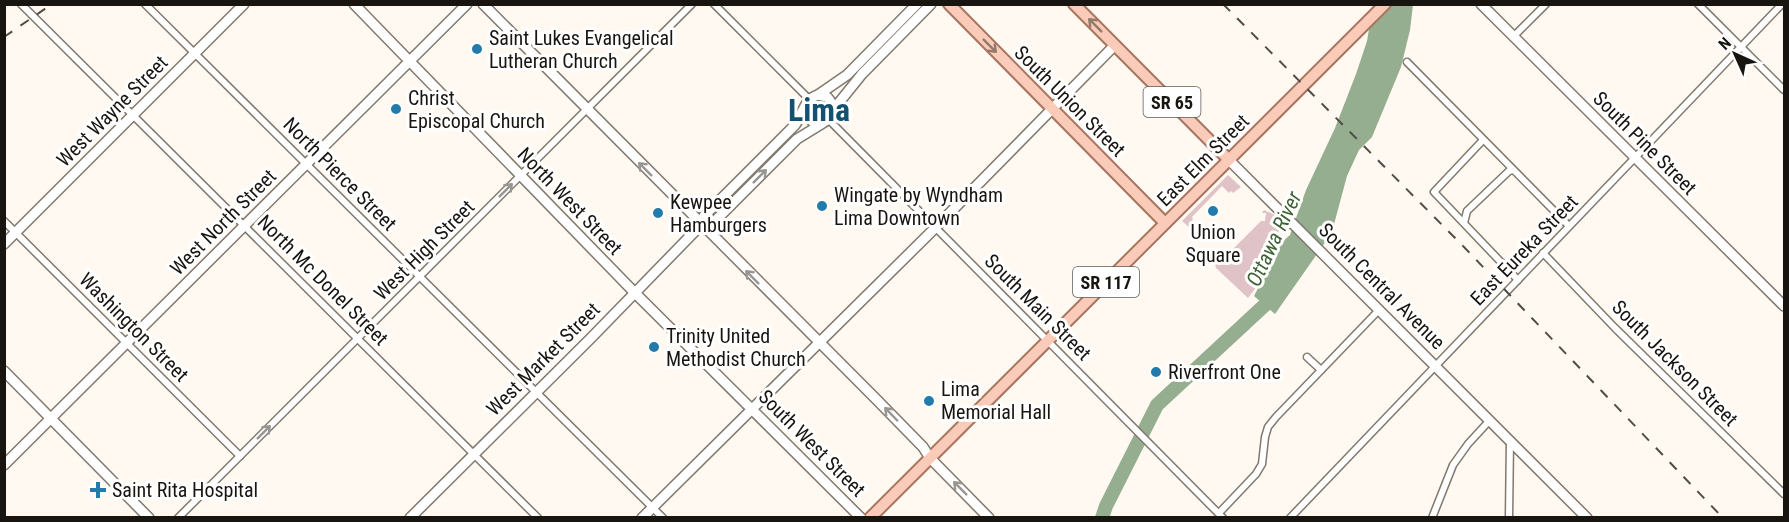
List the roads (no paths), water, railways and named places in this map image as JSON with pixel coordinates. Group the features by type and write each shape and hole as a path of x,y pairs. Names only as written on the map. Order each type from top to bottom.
{"main road":[{"name":"South Union Street","path":"949,4 1165,223"},
{"name":"South Central Avenue","path":"1074,4 1229,160"},
{"name":"East Elm Street","path":"1047,341 1385,4"},
{"name":"SR 117","path":"870,518 1047,341"}],"street":[{"name":"North Mc Donel Street","path":"21,4 538,518"},
{"name":"North Pierce Street","path":"146,4 663,518"},
{"name":"West Wayne Street","path":"4,244 244,4"},
{"name":"North West Street","path":"354,4 635,293"},
{"name":"West North Street","path":"4,465 466,4"},
{"path":"483,4 923,447 930,458 989,518"},
{"name":"West High Street","path":"178,518 692,4"},
{"path":"714,4 810,100"},
{"path":"917,4 848,75 810,100 805,110 809,119 813,122 826,121 862,74 931,4"},
{"name":"South Pine Street","path":"1481,4 1634,159 1785,306"},
{"path":"1513,37 1545,4"},
{"path":"1698,4 1785,90"},
{"name":"East Eureka Street","path":"1290,518 1782,4"},
{"path":"642,518 936,227 1115,45"},
{"path":"1407,62 1569,226"},
{"path":"810,100 827,97 831,100 833,110"},
{"name":"West Market Street","path":"410,518 701,225 704,216 794,127 810,100"},
{"name":"West Market Street","path":"701,225 711,225 797,138 826,121"},
{"name":"South Main Street","path":"826,121 936,227 1221,515"},
{"path":"1483,140 1434,192 1518,280"},
{"name":"South Central Avenue","path":"1229,160 1584,515"},
{"path":"1464,223 1467,211 1509,171 1513,170"},
{"name":"Washington Street","path":"4,221 240,456"},
{"name":"South Jackson Street","path":"1543,253 1615,328 1785,494"},
{"name":"South West Street","path":"635,293 861,518"},
{"path":"1221,515 1262,464 1264,437 1268,427 1379,310"},
{"path":"1307,357 1321,370"},
{"path":"4,371 148,518"},
{"path":"1432,518 1454,465 1468,444 1490,420"},
{"path":"1509,518 1510,439"}],"waterway":[{"name":"Ottawa River","path":"1102,518 1157,405 1267,303 1273,291"}],"railway":[{"path":"4,37 52,4"},
{"path":"1223,4 1463,246 1723,518"}],"place":[{"name":"Saint Lukes Evangelical Lutheran Church","path":"477,49"},
{"name":"Christ Episcopal Church","path":"396,109"},
{"name":"Wingate by Wyndham Lima Downtown","path":"822,206"},
{"name":"Union Square","path":"1213,211"},
{"name":"Kewpee Hamburgers","path":"658,213"},
{"name":"Trinity United Methodist Church","path":"654,347"},
{"name":"Riverfront One","path":"1156,372"},
{"name":"Lima Memorial Hall","path":"929,401"},
{"name":"Saint Rita Hospital","path":"98,490"}],"district":[{"name":"Lima","path":"819,110"}]}
